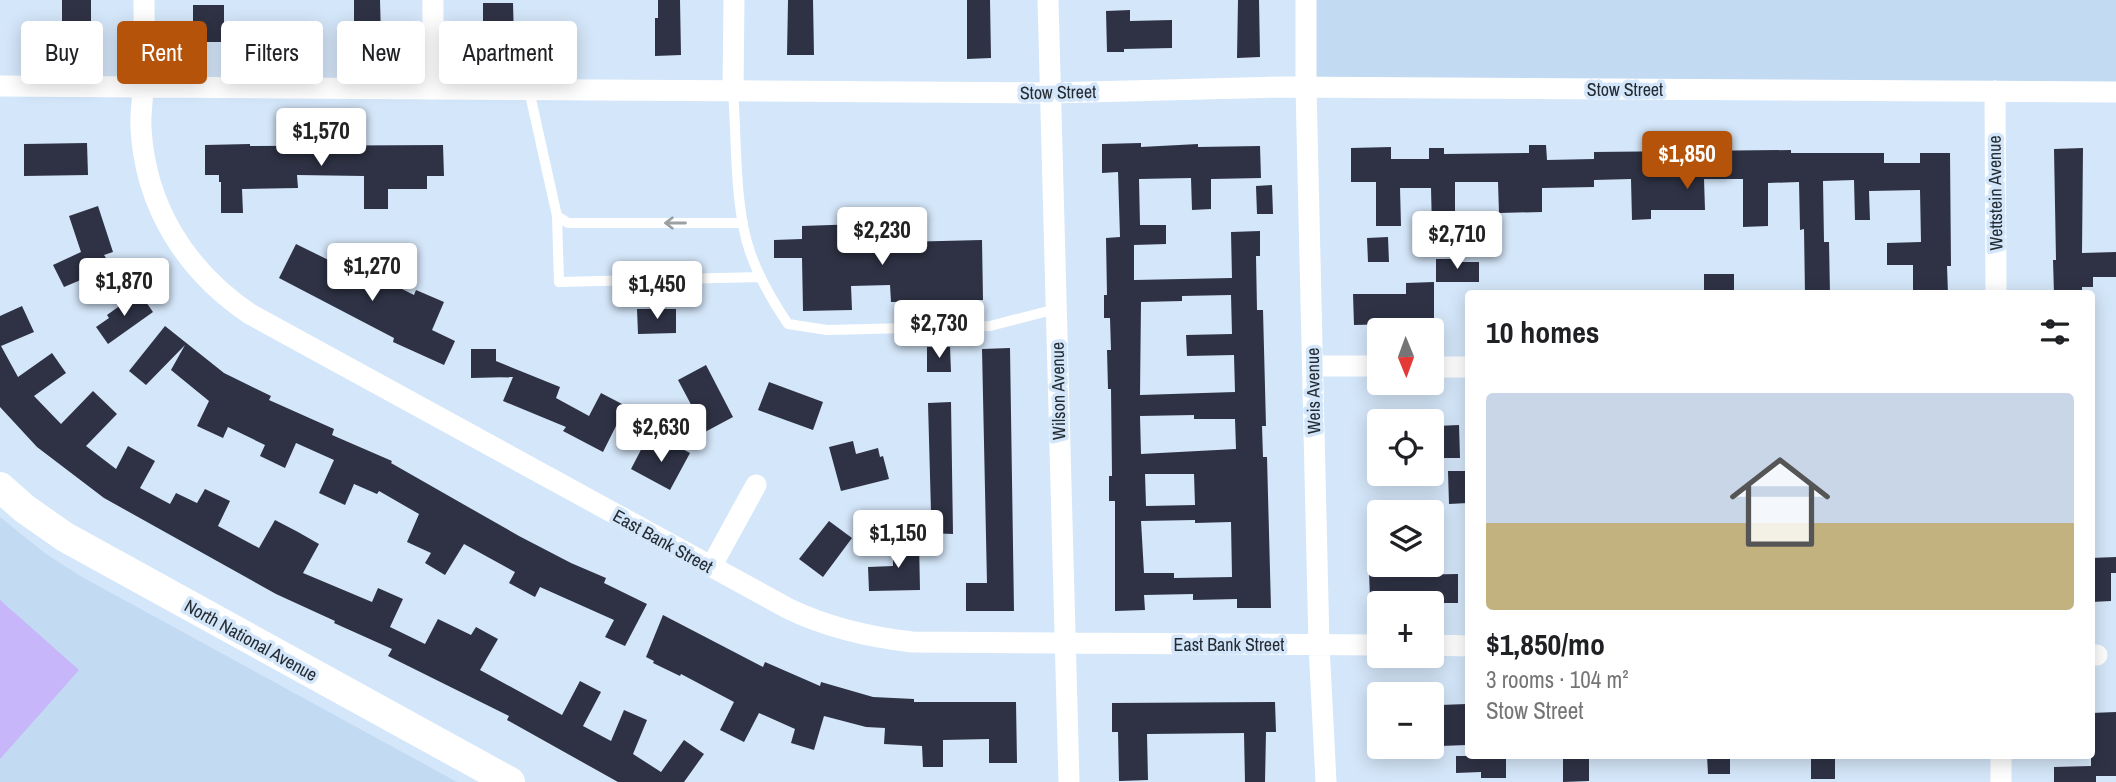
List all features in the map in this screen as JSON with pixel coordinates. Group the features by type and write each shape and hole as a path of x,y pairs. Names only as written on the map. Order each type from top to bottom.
{"street":[{"name":"East Bank Street","path":"144,0 142,143 155,198 180,248 200,273 224,296 250,314 711,567 808,618 864,635 912,642 1367,645"},
{"path":"433,0 433,89"},
{"path":"733,91 734,0"},
{"name":"Wilson Avenue","path":"1048,0 1069,782"},
{"name":"Weis Avenue","path":"1307,0 1306,87 1312,366 1319,645 1326,782"},
{"name":"Stow Street","path":"0,86 1050,93 1306,87 2116,92"},
{"name":"Wettstein Avenue","path":"1994,91 1996,290"},
{"path":"1312,366 1367,366"},
{"path":"1444,367 1465,367"},
{"path":"711,567 756,485"},
{"name":"North National Avenue","path":"0,487 65,537 510,782"},
{"path":"1444,645 1465,646"},
{"path":"2001,759 2001,782"}],"lane":[{"path":"529,90 556,216 559,282 760,277"},
{"path":"733,91 743,223 749,251 776,307 788,324 827,330 990,326 1056,309"},
{"path":"556,216 568,222 743,223"}],"shaded area":[{"path":"1306,0 2116,0 2116,92 1306,87"},
{"path":"0,517 46,554 82,577 457,782 0,782"},
{"path":"0,600 79,670 0,759"}],"building":[{"path":"62,0 91,0 91,21 62,21"},
{"path":"354,0 380,0 381,21 354,21"},
{"path":"658,0 680,0 681,55 655,56"},
{"path":"788,0 813,0 814,55 787,55"},
{"path":"967,0 990,0 991,58 967,59"},
{"path":"1238,0 1259,0 1260,57 1237,58"},
{"path":"483,3 513,3 513,21 483,21"},
{"path":"193,5 224,5 221,42 207,42 207,21 193,21"},
{"path":"1130,10 1130,21 1172,20 1172,48 1107,52 1106,11"},
{"path":"87,143 88,175 24,176 24,144"},
{"path":"1141,143 1141,147 1198,144 1198,147 1260,146 1261,178 1211,179 1211,209 1192,210 1191,178 1139,179 1140,225 1166,225 1166,244 1134,245 1134,280 1232,278 1231,232 1260,231 1260,256 1256,256 1257,310 1263,310 1266,426 1262,426 1263,457 1267,457 1271,608 1237,608 1237,599 1193,600 1193,594 1144,595 1145,610 1115,611 1115,501 1109,501 1109,476 1112,476 1111,389 1108,389 1107,350 1111,350 1110,318 1104,318 1104,295 1107,295 1106,238 1120,237 1118,172 1102,173 1102,144","holes":["1231,295 1232,334 1186,335 1187,356 1234,355 1235,392 1140,395 1141,302 1182,301 1182,296","1194,415 1194,419 1235,419 1236,449 1141,454 1140,416","1145,474 1194,474 1195,505 1146,506","1141,521 1231,522 1232,577 1174,578 1174,573 1144,573"]},
{"path":"205,145 443,145 444,176 427,176 427,189 388,189 388,209 364,209 364,176 297,175 298,188 242,189 243,213 221,213 221,182 219,175 205,175"},
{"path":"1529,145 1546,145 1547,160 1594,159 1594,152 1791,150 1791,153 1884,153 1884,163 1920,163 1920,153 1950,153 1951,266 1947,266 1948,290 1913,290 1913,265 1887,265 1887,243 1921,242 1920,190 1869,191 1870,220 1855,220 1854,180 1823,181 1824,242 1829,242 1830,290 1805,290 1804,229 1800,230 1799,182 1768,183 1768,226 1743,227 1743,179 1704,179 1705,210 1651,210 1651,219 1632,220 1631,179 1594,180 1594,187 1542,188 1542,212 1499,213 1498,182 1455,182 1455,227 1432,228 1431,188 1400,188 1401,226 1376,226 1376,182 1351,182 1351,148 1391,147 1391,159 1429,159 1429,148 1444,148 1444,154 1529,153"},
{"path":"2083,148 2082,253 2116,252 2116,277 2093,277 2093,287 2082,287 2082,290 2054,290 2054,149"},
{"path":"1272,185 1273,214 1257,214 1256,186"},
{"path":"98,206 113,252 104,255 127,290 99,303 83,279 64,287 53,265 81,252 69,216"},
{"path":"860,224 861,243 982,240 983,300 891,302 890,285 851,286 852,310 803,311 802,258 774,258 774,240 802,239 802,226"},
{"path":"1388,237 1389,262 1368,262 1367,238"},
{"path":"296,244 369,280 372,274 414,295 416,290 444,302 432,330 455,341 444,365 393,342 394,338 279,278"},
{"path":"1436,259 1479,262 1479,282 1436,282"},
{"path":"1704,274 1734,274 1734,290 1704,290"},
{"path":"1434,282 1434,318 1367,318 1367,325 1354,325 1353,294 1406,294 1406,283"},
{"path":"139,292 153,312 108,344 96,327 109,318 107,315"},
{"path":"22,306 34,332 1,346 18,377 52,353 66,373 34,396 61,424 93,391 117,414 86,446 116,469 128,446 155,461 140,488 170,504 176,493 197,503 205,489 230,501 218,526 259,548 275,520 298,532 319,544 303,573 372,602 378,588 403,599 390,627 425,644 438,619 471,635 476,627 498,639 480,670 562,715 580,681 601,692 583,726 611,741 624,710 647,720 633,754 661,772 684,740 704,754 684,782 618,782 507,720 509,716 388,656 392,649 276,594 104,498 37,447 0,407 0,316"},
{"path":"637,309 676,309 676,333 638,334"},
{"path":"165,326 224,373 271,396 269,400 334,429 332,435 392,461 391,463 519,536 606,578 604,583 647,604 625,646 605,637 614,620 540,587 535,597 509,583 515,572 464,544 445,575 425,563 431,553 407,542 419,514 379,491 377,494 354,484 345,505 319,493 334,460 296,443 285,468 260,456 265,445 228,427 223,438 197,426 209,401 171,370 185,345 146,385 129,371"},
{"path":"927,347 950,347 951,372 927,372"},
{"path":"1010,348 1014,611 966,611 966,583 987,583 982,349"},
{"path":"471,349 496,349 496,361 560,387 556,398 589,416 601,393 645,416 636,431 618,422 603,452 563,431 566,427 503,401 513,377 471,378"},
{"path":"706,365 733,417 690,440 679,420 695,412 678,380"},
{"path":"769,382 823,402 813,430 758,410"},
{"path":"951,402 953,534 928,533 928,512 931,512 928,403"},
{"path":"1459,425 1460,458 1444,458 1444,426"},
{"path":"667,441 690,453 670,490 631,469 644,444 660,453"},
{"path":"853,441 856,454 878,448 889,479 841,491 829,447"},
{"path":"1448,471 1465,471 1465,503 1449,504"},
{"path":"829,521 852,538 823,577 799,559"},
{"path":"919,541 920,590 869,591 868,567 893,566 893,542"},
{"path":"2116,557 2116,573 2111,573 2111,601 2095,602 2095,558"},
{"path":"1444,574 1458,574 1458,603 1444,603 1444,591 1370,591 1369,577 1444,577"},
{"path":"663,615 763,667 765,662 820,686 821,682 873,697 914,699 914,702 1016,702 1017,763 989,763 989,739 943,740 943,767 923,767 922,746 884,744 885,728 866,727 824,716 814,750 791,743 795,729 759,713 744,742 720,730 734,702 681,674 680,676 653,663 654,661 646,657"},
{"path":"1275,702 1276,732 1266,732 1265,782 1245,782 1244,733 1147,734 1148,780 1119,781 1118,732 1112,732 1112,703"},
{"path":"1465,704 1465,745 1444,746 1444,705"},
{"path":"2116,712 2116,776 2096,776 2096,782 2054,782 2054,767 2091,766 2091,759 2095,759 2095,713"},
{"path":"1456,756 1465,756 1465,759 1506,759 1506,778 1481,778 1481,772 1456,773"},
{"path":"1563,759 1589,759 1589,781 1563,782"},
{"path":"1707,759 1730,759 1730,774 1708,774"},
{"path":"1811,759 1835,759 1835,779 1811,779"}]}
